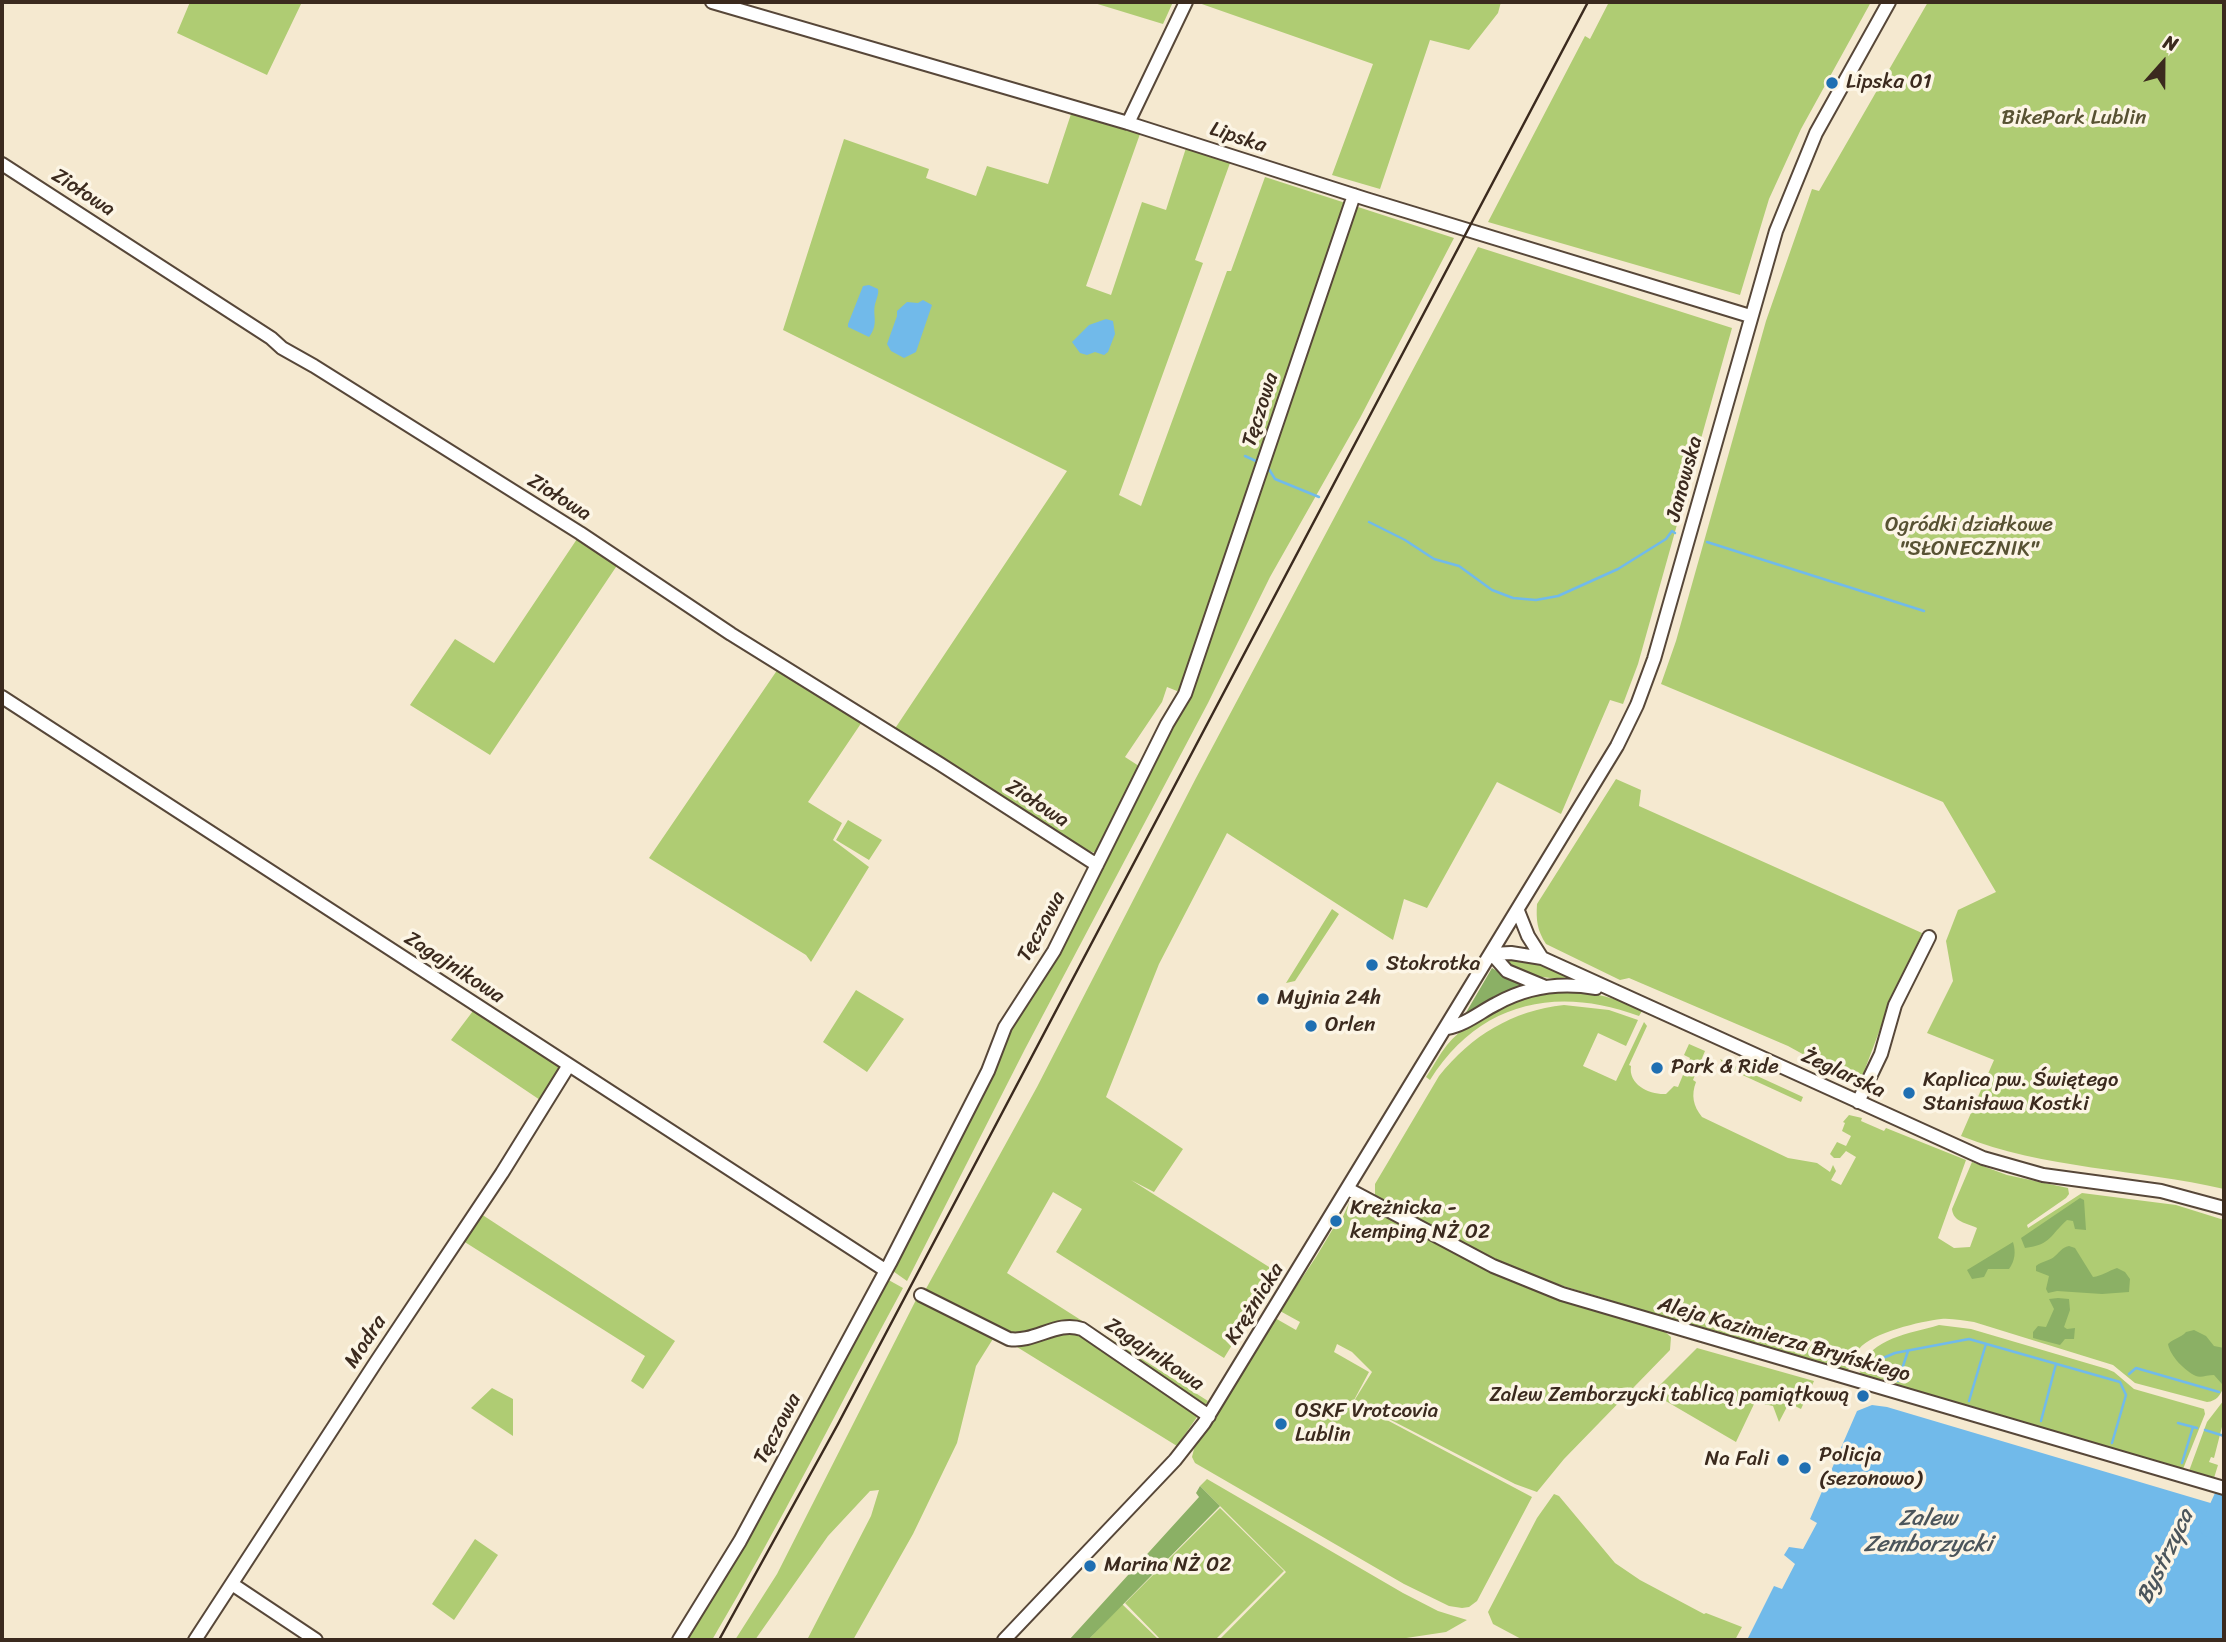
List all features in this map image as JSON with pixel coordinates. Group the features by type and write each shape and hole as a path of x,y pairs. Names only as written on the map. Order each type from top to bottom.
{"street":[{"name":"Lipska","path":"712,2 1128,123 1750,316"},
{"path":"1128,123 1186,2"},
{"name":"Janowska","path":"1492,954 1610,759 1645,685 1776,231 1809,149 1889,2"},
{"name":"Ziołowa","path":"2,164 191,285 282,348 580,533 710,620 1097,865"},
{"name":"Tęczowa","path":"679,1640 740,1541 885,1270 988,1071 1005,1027 1054,951 1167,724 1185,694 1354,195"},
{"name":"Zagajnikowa","path":"2,697 885,1270"},
{"path":"1518,911 1528,936 1542,958"},
{"path":"1858,1102 1881,1054 1895,1005 1929,937"},
{"name":"Żeglarska","path":"1492,954 1511,953 1542,958 1973,1154 2014,1168 2072,1180 2167,1192 2224,1208"},
{"name":"Żeglarska","path":"1492,954 1507,971 1543,986"},
{"name":"Krężnicka","path":"1004,1640 1175,1460 1209,1416 1492,954"},
{"name":"Żeglarska","path":"1447,1028 1458,1026 1515,995 1543,986 1578,985 1614,992"},
{"name":"Modra","path":"195,1640 379,1356 502,1173 569,1065"},
{"name":"Aleja Kazimierza Bryńskiego","path":"1348,1189 1493,1266 1562,1294 2224,1488"},
{"name":"Zagajnikowa","path":"921,1296 1009,1339 1021,1340 1072,1325 1082,1329 1209,1416"},
{"path":"232,1584 316,1640"}],"green space":[{"path":"190,2 302,2 267,75 177,33"},
{"path":"1091,2 1173,2 1163,24"},
{"path":"1196,2 1501,2 1498,13 1469,50 1430,40 1380,189 1332,175 1373,64"},
{"path":"1609,2 1871,2 1801,129 1769,199 1740,295 1488,222 1585,36 1590,39"},
{"name":"Ogródki działkowe \"SŁONECZNIK\"","path":"1928,2 2224,2 2224,1189 2058,1162 1993,1147 1961,1136 1994,1060 1927,1033 1953,981 1946,941 1958,910 1996,892 1943,802 1661,684 1676,641 1766,321 1812,189 1819,191"},
{"path":"1071,114 1140,134 1086,286 1111,295 1142,202 1166,210 1186,148 1230,163 1195,260 1203,263 1119,495 1141,506 1227,271 1231,271 1265,177 1454,238 1360,418 1270,577 1208,703 1025,1049 907,1281 890,1269 1009,1028 1187,695 1167,687 1162,702 1125,757 1142,768 1098,854 1084,849 894,730 1067,471 783,330 844,139 929,169 926,178 976,196 987,166 1048,184"},
{"path":"1478,247 1732,328 1638,664 1623,704 1610,700 1561,814 1497,782 1427,908 1404,899 1393,940 1227,833 1159,964 1106,1097 1183,1149 1154,1192 1131,1180 1277,1272 1224,1358 1056,1252 1082,1209 1053,1192 1007,1273 1208,1401 1177,1446 996,1334 976,1366 957,1443 913,1534 853,1640 807,1640 871,1516 879,1490 870,1491 828,1536 755,1640 735,1640 777,1574 918,1296 922,1296 1037,1087 1196,778"},
{"path":"579,536 618,564 490,755 410,705 455,639 494,663"},
{"path":"780,666 864,719 808,802 842,823 833,840 869,867 811,962 806,955 649,858"},
{"path":"1616,779 1641,790 1639,806 1922,933 1882,1024 1859,1085 1788,1046 1629,978 1620,980 1546,944 1538,925 1537,904"},
{"path":"848,820 882,840 869,860 836,840"},
{"path":"1332,909 1339,914 1295,981 1286,983"},
{"path":"1506,957 1538,962 1573,978 1570,982 1527,974 1511,967 1504,961"},
{"path":"1492,968 1507,977 1531,984 1480,1006 1464,1016"},
{"path":"856,990 904,1019 867,1072 823,1042"},
{"path":"1563,992 1603,996 1641,1008 1642,1011 1639,1016 1578,1002 1549,1002 1522,1007 1496,1017 1472,1033 1450,1054 1430,1080 1426,1077 1447,1045 1485,1014 1531,997"},
{"path":"1564,1005 1609,1010 1638,1020 1626,1046 1598,1033 1583,1066 1616,1081 1644,1022 1647,1026 1629,1065 1633,1079 1641,1087 1653,1093 1666,1094 1674,1086 1678,1087 1690,1058 1684,1055 1689,1044 1705,1051 1693,1080 1696,1082 1694,1100 1702,1117 1788,1158 1817,1163 1830,1172 1833,1165 1836,1171 1831,1180 1841,1185 1856,1157 1846,1151 1840,1158 1834,1158 1830,1154 1837,1142 1846,1146 1851,1136 1842,1131 1843,1122 1849,1115 1862,1118 1861,1121 1884,1131 1886,1128 1966,1160 1938,1238 1954,1248 1970,1247 1977,1228 1955,1217 1952,1209 1972,1162 2007,1175 2068,1188 2069,1194 2066,1198 2027,1225 2028,1228 2082,1193 2176,1205 2224,1220 2224,1387 2221,1393 2216,1399 2207,1402 2135,1383 2113,1365 1974,1322 1949,1319 1910,1325 1874,1338 1859,1349 1851,1367 1845,1372 1534,1277 1488,1258 1375,1195 1375,1184 1439,1076 1452,1061 1479,1037 1510,1019"},
{"path":"476,1007 560,1063 561,1071 543,1102 451,1040"},
{"path":"1720,1059 1803,1097 1801,1102 1725,1067"},
{"path":"1355,1198 1561,1298 1664,1331 1671,1337 1670,1350 1564,1459 1537,1492 1515,1484 1354,1401 1372,1372 1352,1352 1337,1344 1334,1352 1369,1372 1353,1402 1532,1497 1477,1601 1469,1607 1449,1606 1404,1584 1195,1463 1192,1457 1195,1445 1275,1318 1296,1330 1300,1322 1280,1311 1337,1222 1340,1223 1350,1201"},
{"path":"2080,1198 2084,1200 2086,1230 2075,1229 2073,1221 2067,1220 2045,1242 2025,1248 2021,1238"},
{"path":"478,1212 675,1341 643,1389 631,1381 645,1356 460,1239"},
{"path":"2013,1242 2013,1263 2009,1269 1988,1269 1984,1277 1972,1279 1967,1270"},
{"path":"2069,1246 2075,1248 2093,1277 2117,1268 2125,1272 2130,1279 2129,1292 2048,1293 2046,1289 2049,1276 2036,1271 2036,1266"},
{"path":"885,1278 903,1288 737,1597 712,1640 682,1640"},
{"path":"2049,1299 2069,1299 2070,1310 2064,1327 2075,1328 2074,1339 2065,1339 2060,1345 2033,1338 2033,1332 2038,1326 2046,1327 2054,1309"},
{"path":"1939,1325 1971,1329 2107,1369 2134,1389 2204,1409 2205,1414 2183,1469 1862,1376 1859,1370 1865,1359 1882,1344 1904,1334"},
{"path":"2194,1330 2206,1336 2214,1346 2224,1348 2222,1384 2214,1375 2200,1377 2192,1374 2172,1353 2168,1344"},
{"path":"1697,1348 1814,1381 1801,1409 1789,1403 1779,1422 1773,1406 1755,1402 1736,1442 1652,1393"},
{"path":"492,1388 513,1399 513,1436 471,1408"},
{"path":"2224,1400 2224,1419 2214,1458 2211,1457 2209,1462 2218,1465 2214,1478 2189,1471 2207,1422"},
{"path":"1207,1479 1403,1593 1438,1611 1467,1620 1446,1632 1393,1640 1219,1640 1286,1572 1200,1486"},
{"path":"1200,1486 1220,1506 1088,1640 1069,1640 1199,1497 1196,1493"},
{"path":"1554,1494 1559,1496 1615,1563 1640,1580 1704,1614 1742,1627 1735,1640 1523,1640 1493,1624 1488,1612 1537,1518"},
{"path":"1220,1508 1284,1571 1215,1640 1161,1640 1125,1603"},
{"path":"475,1539 498,1555 454,1620 432,1604"},
{"path":"1122,1604 1159,1640 1088,1640"}],"water":[{"path":"869,285 878,289 878,292 875,323 869,337 848,327 848,324 863,286"},
{"path":"923,300 932,305 916,352 904,358 891,351 887,344 897,311 907,302 918,303"},
{"path":"1106,319 1113,321 1115,334 1108,352 1104,355 1095,352 1087,355 1080,353 1072,342 1089,325"},
{"name":"Zalew Zemborzycki","path":"1872,1405 1887,1407 2224,1507 2224,1640 1747,1640 1774,1586 1782,1589 1795,1564 1784,1555 1789,1547 1803,1549 1817,1523 1810,1519 1857,1411"}],"waterway":[{"path":"1245,456 1258,462"},
{"path":"1267,466 1275,479 1319,497"},
{"path":"1369,522 1405,540 1434,559 1459,566 1492,590 1513,598 1536,600 1558,596 1618,569 1666,539 1672,531 1675,533"},
{"path":"1707,542 1924,611"},
{"path":"1864,1366 1895,1353 1969,1339 2120,1382 2126,1395 2112,1443"},
{"path":"1969,1401 1986,1344"},
{"path":"1898,1381 1908,1351"},
{"path":"2041,1421 2056,1364"},
{"path":"2129,1374 2136,1368 2219,1392"},
{"path":"2178,1423 2197,1428"},
{"path":"2182,1463 2193,1427"},
{"path":"2205,1430 2224,1436"},
{"name":"Bystrzyca","path":"2209,1528 2224,1495"}],"railway":[{"path":"719,1640 838,1424 1588,2"}],"place":[{"name":"Lipska 01","path":"1832,83"},
{"name":"Stokrotka","path":"1372,965"},
{"name":"Myjnia 24h","path":"1263,999"},
{"name":"Orlen","path":"1311,1026"},
{"name":"Park & Ride","path":"1657,1068"},
{"name":"Kaplica pw. Świętego Stanisława Kostki","path":"1909,1093"},
{"name":"Krężnicka - kemping NŻ 02","path":"1336,1221"},
{"name":"Zalew Zemborzycki tablicą pamiątkową","path":"1863,1396"},
{"name":"OSKF Vrotcovia Lublin","path":"1281,1424"},
{"name":"Na Fali","path":"1783,1460"},
{"name":"Policja (sezonowo)","path":"1805,1468"},
{"name":"Marina NŻ 02","path":"1090,1566"}],"park label":[{"name":"BikePark Lublin","path":"2074,119"}]}
